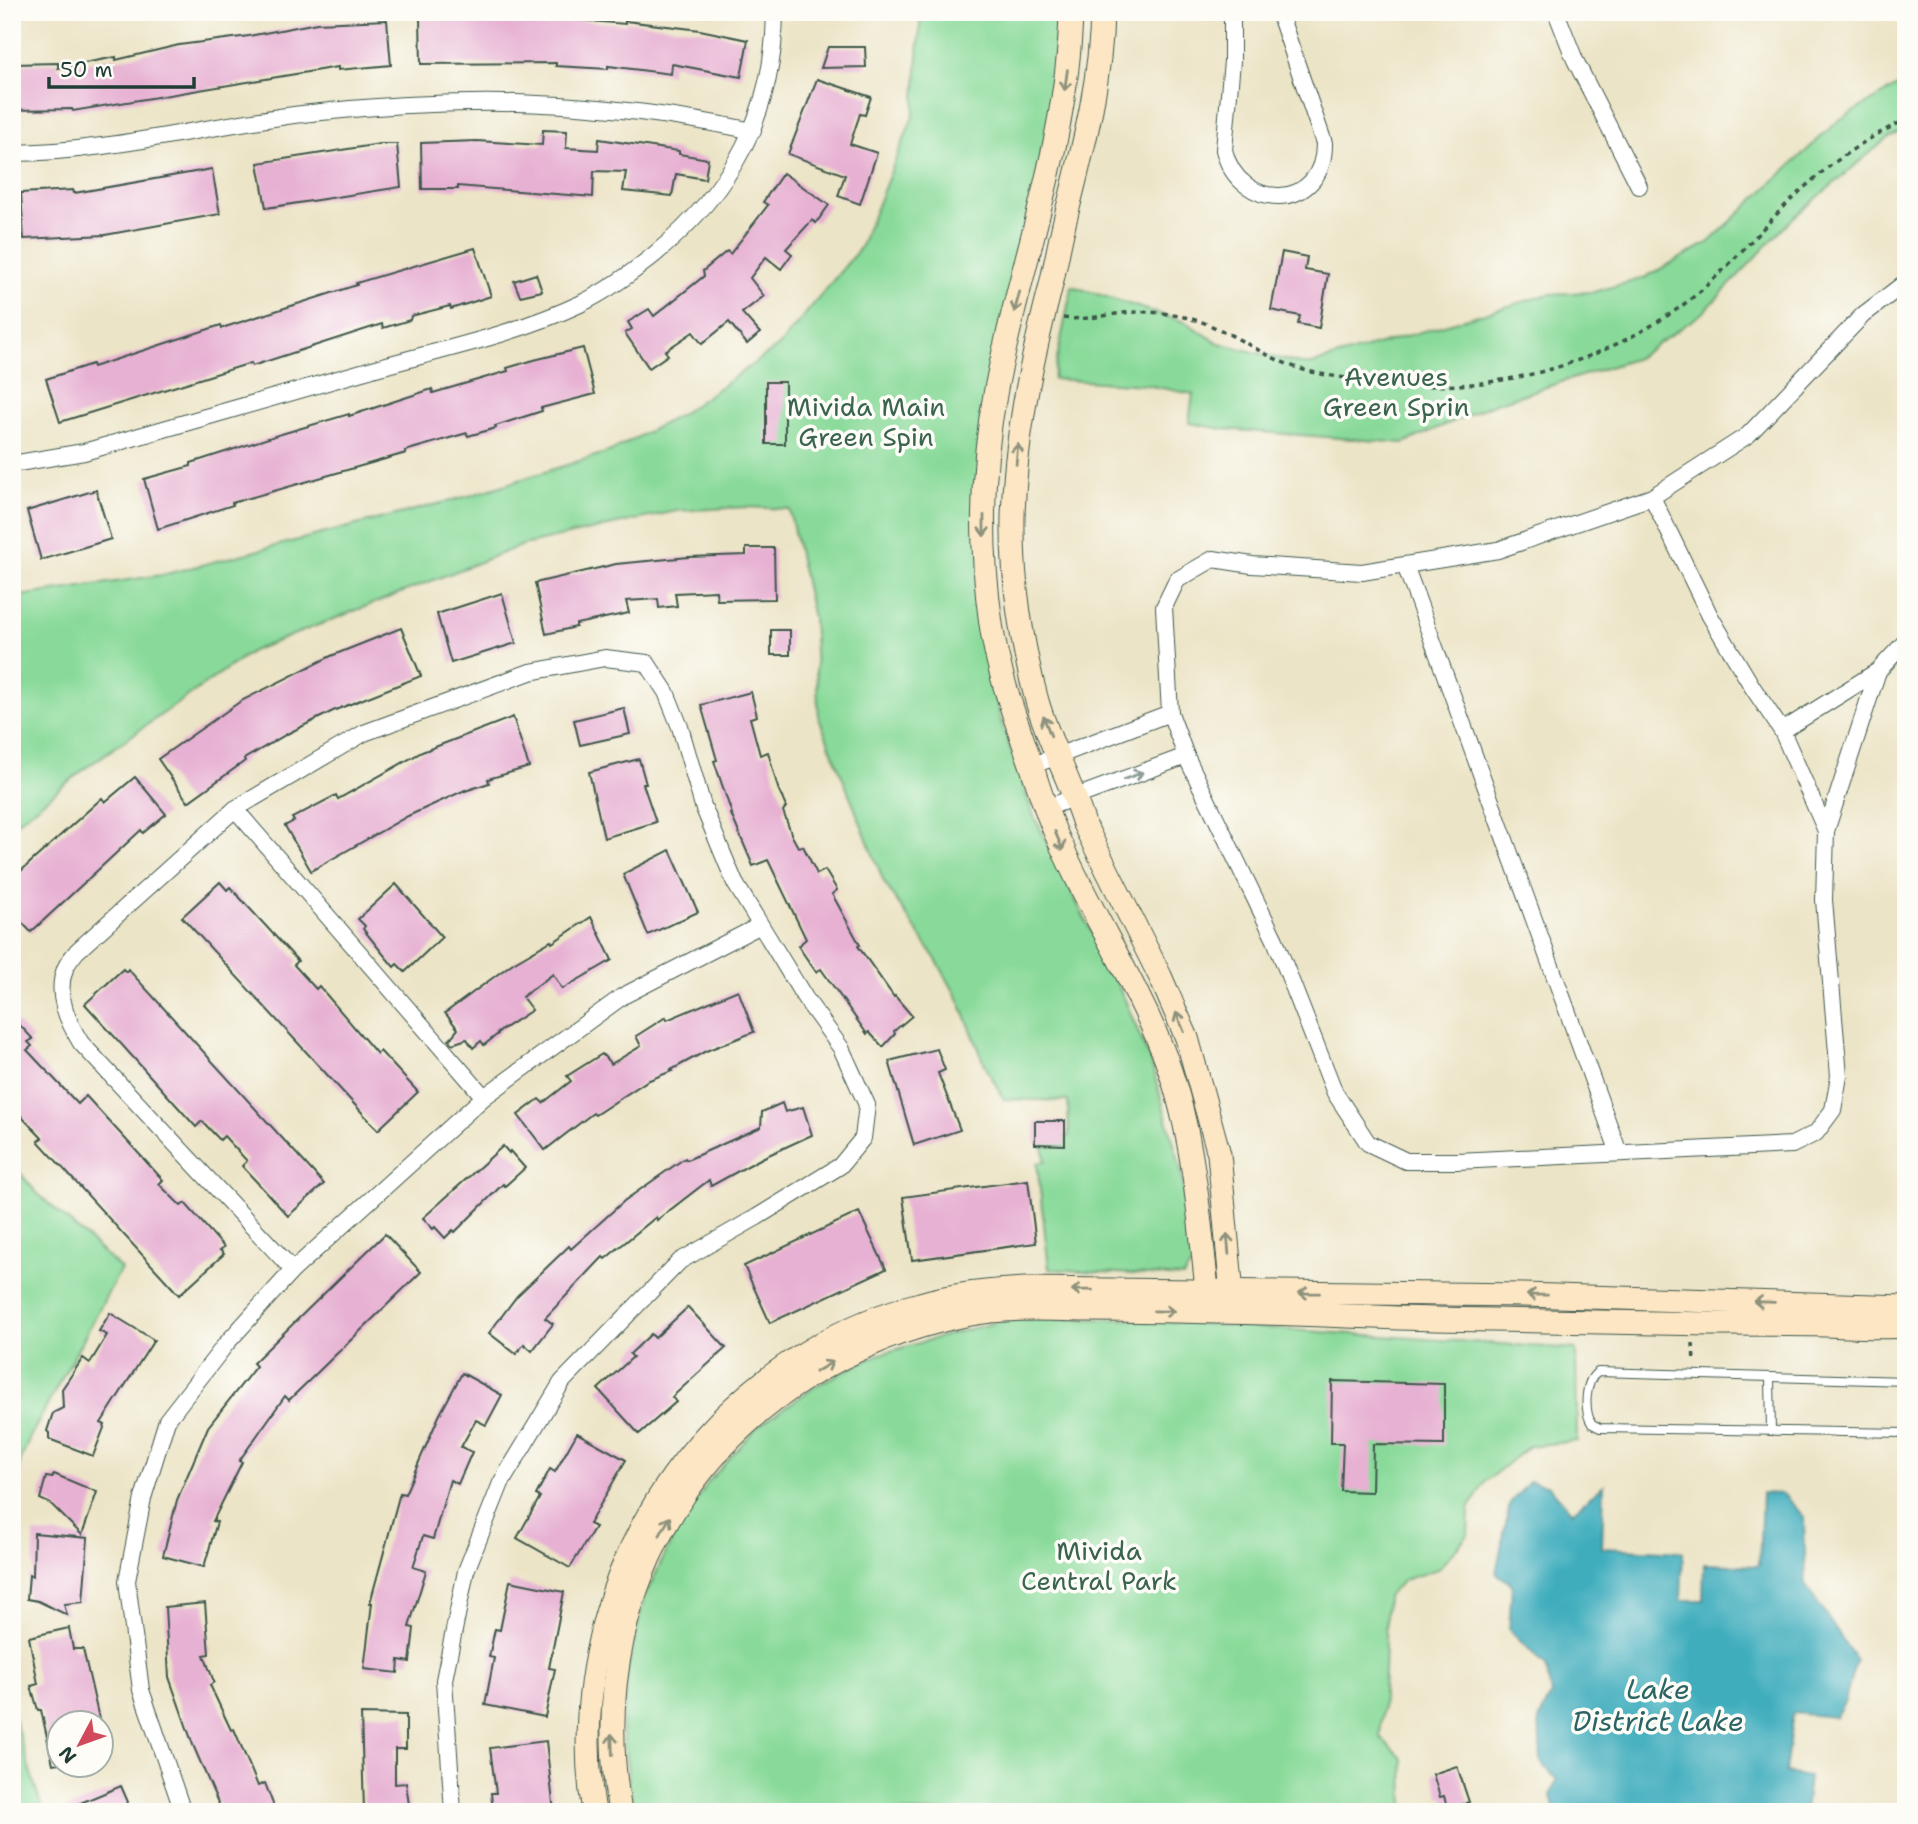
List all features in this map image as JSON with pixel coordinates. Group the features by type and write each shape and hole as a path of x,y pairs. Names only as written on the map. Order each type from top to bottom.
{"street":[{"path":"12,464 53,458 110,444 513,329 582,303 643,264 696,216 726,180 752,131 769,77 774,50 775,12"},
{"path":"1071,12 1070,45 1059,123 995,391 985,476 984,559 992,627 1005,689 1046,808 1063,850 1132,981 1163,1051 1189,1149 1198,1199 1209,1302"},
{"path":"1102,12 1090,120 1023,403 1014,497 1020,606 1028,662 1038,702 1084,824 1160,976 1187,1038 1219,1154 1233,1302"},
{"path":"1232,12 1232,61 1225,142 1227,160 1242,183 1253,191 1278,197 1290,195 1308,185 1322,165 1325,155 1320,130 1279,12"},
{"path":"1556,12 1575,60 1639,186"},
{"path":"12,153 76,150 310,113 452,101 560,103 614,108 695,119 752,131"},
{"path":"1878,671 1826,831 1824,900 1839,1076 1833,1110 1816,1133 1792,1145 1457,1161 1406,1161 1368,1143 1335,1093 1275,940 1186,756 1170,713 1164,607 1178,580 1213,559 1252,565 1362,572 1498,550 1652,497 1748,435 1863,315 1906,282"},
{"path":"1652,497 1710,616 1782,732 1826,831"},
{"path":"1405,565 1619,1153"},
{"path":"1782,732 1878,671 1906,641"},
{"path":"293,1270 81,1043 67,1021 62,991 65,970 77,951 234,809 364,733 530,672 606,658 647,663 666,692 680,727 703,806 735,883 805,998 841,1048 867,1105 863,1138 840,1166 680,1261 562,1382 501,1483 466,1571 444,1680 453,1812"},
{"path":"1031,766 1170,713"},
{"path":"1046,808 1186,756"},
{"path":"234,809 484,1097"},
{"path":"183,1812 141,1690 127,1581 143,1498 167,1420 226,1344 293,1270 484,1097 624,996 759,926"},
{"path":"594,1812 589,1771 589,1708 598,1645 616,1585 640,1528 666,1484 690,1452 736,1404 788,1365 841,1334 920,1304 990,1291 1025,1289 1209,1302"},
{"path":"620,1812 612,1750 611,1716 618,1659 632,1603 657,1540 680,1501 711,1458 754,1415 836,1360 867,1346 930,1324 1009,1308 1209,1302 1631,1297 1818,1314 1906,1326"},
{"path":"1233,1302 1432,1319 1691,1323 1906,1307"}],"lane":[{"path":"1906,1381 1598,1373 1593,1375 1588,1383 1589,1421 1600,1427 1906,1433"},
{"path":"1770,1377 1771,1431"}],"path":[{"path":"1042,315 1080,320 1138,312 1185,317 1220,330 1303,370 1370,382 1437,387 1501,382 1571,364 1618,343 1670,313 1717,278 1776,215 1834,163 1874,134 1906,120"},
{"path":"1691,1323 1695,1375"}],"green space":[{"name":"Mivida Main Green Spin","path":"921,12 1061,12 1048,152 982,409 981,629 1001,721 1033,814 1125,1000 1151,1063 1181,1169 1193,1262 1183,1277 1049,1269 1037,1163 1045,1161 1042,1142 1069,1136 1068,1101 1004,1099 987,1069 959,1000 937,961 884,882 819,718 813,618 789,509 746,507 676,511 523,545 252,651 87,767 12,826 12,597 162,575 469,496 611,451 680,415 779,346 860,248 914,114"},
{"name":"Avenues Green Sprin","path":"1906,81 1906,130 1889,137 1793,218 1704,312 1637,358 1493,404 1404,443 1223,429 1189,423 1193,394 1146,385 1053,379 1072,286 1185,322 1219,343 1301,364 1312,364 1549,294 1594,292 1644,278 1708,243 1839,120"},
{"path":"12,1163 35,1191 121,1269 29,1439 12,1484"},
{"name":"Mivida Central Park","path":"1127,1319 1576,1349 1577,1441 1529,1446 1485,1482 1469,1509 1468,1535 1438,1569 1404,1580 1387,1596 1380,1737 1403,1759 1404,1812 633,1812 622,1728 629,1665 644,1598 675,1534 709,1481 758,1426 819,1384 877,1355 1005,1320"},
{"path":"12,1712 43,1812 12,1812"}],"water":[{"name":"Lake District Lake","path":"1530,1481 1549,1486 1572,1512 1604,1485 1602,1548 1683,1552 1681,1600 1703,1600 1704,1564 1759,1566 1762,1493 1783,1494 1804,1517 1806,1586 1856,1660 1845,1701 1835,1717 1793,1713 1785,1773 1809,1777 1805,1812 1555,1812 1551,1795 1557,1780 1541,1762 1539,1720 1551,1695 1546,1666 1509,1630 1512,1584 1496,1573 1510,1503"}],"building":[{"path":"542,17 625,24 625,21 700,30 748,40 741,77 672,64 671,74 608,66 608,69 556,66 556,63 421,64 420,18"},
{"path":"387,20 391,65 338,70 338,67 73,111 12,110 12,64 58,63 58,68 317,23"},
{"path":"828,47 865,47 866,67 821,68"},
{"path":"817,79 871,97 865,115 860,114 850,144 877,153 860,204 838,196 845,175 788,154"},
{"path":"543,130 567,131 566,148 598,150 599,139 679,151 679,154 708,159 705,179 676,174 672,196 623,191 626,172 594,171 593,197 458,186 458,189 422,189 421,143 477,141 542,145"},
{"path":"380,144 397,144 401,187 266,208 258,163"},
{"path":"212,169 220,214 105,235 24,239 21,193 73,190 74,193"},
{"path":"783,173 829,205 816,223 812,220 786,249 792,254 781,269 766,257 750,278 764,296 742,313 760,333 747,344 729,322 702,344 693,332 665,351 668,355 649,368 625,333 632,329 628,322 649,309 654,316 704,276 703,271 727,251 730,254 768,205 763,202"},
{"path":"475,248 491,296 451,309 450,306 411,316 410,320 383,328 382,324 252,366 251,363 60,422 46,379 92,364 93,367 221,325 222,328 357,285 356,283"},
{"path":"1282,252 1307,257 1305,270 1328,274 1319,328 1298,324 1300,316 1271,310"},
{"path":"536,274 542,291 520,296 514,281"},
{"path":"583,348 595,394 541,408 542,411 495,426 496,428 468,436 467,433 405,451 406,453 232,503 233,505 158,529 144,479 432,389 433,393 508,371 507,368"},
{"path":"766,382 785,382 785,444 766,444"},
{"path":"96,490 111,539 41,560 27,511"},
{"path":"746,548 774,548 775,599 717,600 716,591 675,593 677,606 659,608 658,599 626,601 629,613 576,624 576,627 546,634 535,583 616,564 746,555"},
{"path":"502,593 516,643 451,663 437,614"},
{"path":"401,628 421,676 333,711 287,734 244,759 245,761 188,802 158,759 241,701 331,656"},
{"path":"771,630 790,630 790,655 771,655"},
{"path":"751,692 757,716 750,718 760,755 768,752 786,807 783,811 792,836 798,847 803,846 817,874 825,870 837,890 832,894 860,945 858,946 894,997 912,1016 894,1031 895,1034 883,1047 869,1032 867,1034 821,969 816,972 798,946 806,939 768,860 753,866 731,814 714,761 717,760 701,705"},
{"path":"624,708 630,734 580,745 574,720"},
{"path":"513,717 529,767 488,779 489,783 465,790 408,816 311,871 285,826 294,821 292,818 336,795 338,799 422,752"},
{"path":"639,759 646,784 643,784 656,822 604,838 589,772"},
{"path":"135,777 166,814 143,833 141,830 31,932 12,912 12,879 102,798 105,802"},
{"path":"670,850 698,912 648,935 623,874"},
{"path":"220,882 227,890 230,887 298,961 294,965 316,989 319,986 377,1054 380,1051 418,1092 378,1130 182,917"},
{"path":"396,884 442,937 405,972 397,964 394,967 358,919"},
{"path":"591,917 612,960 562,989 553,974 522,997 532,1010 484,1045 481,1041 473,1048 467,1039 452,1044 449,1040 458,1029 445,1013 513,963 551,941 552,943"},
{"path":"123,969 126,972 128,969 324,1184 288,1216 242,1166 247,1161 224,1136 220,1140 202,1121 196,1127 85,1004"},
{"path":"738,990 754,1032 706,1051 672,1071 647,1081 595,1115 593,1113 545,1150 518,1115 539,1099 543,1103 571,1081 567,1076 602,1054 611,1064 641,1046 636,1036 666,1017 667,1020"},
{"path":"12,1017 33,1039 28,1042 32,1046 27,1050 78,1104 86,1096 163,1180 159,1184 181,1206 185,1203 224,1247 220,1250 224,1254 179,1295 38,1141 42,1138 19,1114 12,1121"},
{"path":"937,1049 945,1070 938,1073 960,1130 914,1145 889,1061"},
{"path":"782,1103 785,1112 803,1107 812,1135 711,1186 709,1180 657,1220 656,1217 605,1259 603,1257 545,1318 553,1324 532,1351 524,1344 516,1354 489,1333 517,1296 569,1246 571,1249 624,1201 685,1158 687,1160 761,1127 762,1112"},
{"path":"1035,1121 1065,1121 1065,1145 1035,1144"},
{"path":"503,1146 525,1168 505,1186 503,1184 455,1232 453,1230 445,1238 423,1218"},
{"path":"1028,1180 1036,1243 912,1260 903,1197"},
{"path":"859,1212 886,1269 770,1323 744,1266"},
{"path":"385,1234 421,1272 289,1400 285,1396 239,1461 242,1462 213,1521 217,1522 204,1567 163,1556 177,1500 208,1427 256,1366 253,1363"},
{"path":"688,1307 726,1348 672,1397 676,1402 639,1434 598,1389 633,1357 630,1354 651,1334 655,1338"},
{"path":"110,1313 154,1340 101,1423 105,1425 93,1456 49,1439 47,1431 53,1413 63,1408 62,1389 83,1358 90,1363 107,1335 99,1331"},
{"path":"462,1373 502,1395 486,1425 476,1420 461,1447 472,1452 458,1484 450,1480 433,1539 423,1536 413,1567 426,1571 409,1627 414,1628 410,1662 399,1660 398,1673 364,1669 370,1603 400,1493 405,1494 439,1416"},
{"path":"1332,1381 1444,1384 1444,1445 1373,1444 1372,1492 1341,1491 1343,1443 1331,1443"},
{"path":"577,1433 626,1460 589,1524 595,1527 570,1568 517,1538 540,1497 536,1495 550,1469 555,1472"},
{"path":"54,1474 97,1492 82,1535 51,1504 40,1499 46,1477 52,1478"},
{"path":"34,1533 88,1538 83,1602 64,1604 67,1615 38,1601 27,1599 29,1575 33,1576"},
{"path":"510,1581 564,1592 549,1668 555,1669 545,1717 485,1705 494,1658 489,1657 495,1629 500,1630"},
{"path":"205,1603 209,1654 204,1655 214,1682 210,1685 231,1730 234,1729 258,1786 265,1783 276,1812 222,1812 193,1745 169,1677 165,1607"},
{"path":"69,1628 73,1649 83,1649 97,1708 46,1708 46,1732 41,1710 38,1710 31,1686 38,1684 29,1637"},
{"path":"361,1714 406,1715 406,1749 395,1749 395,1784 406,1783 410,1812 364,1810"},
{"path":"546,1741 554,1812 493,1812 491,1793 496,1793 490,1748"},
{"path":"1457,1766 1469,1802 1447,1808 1444,1796 1440,1797 1433,1774"},
{"path":"121,1786 128,1802 124,1805 127,1812 59,1812"}]}
